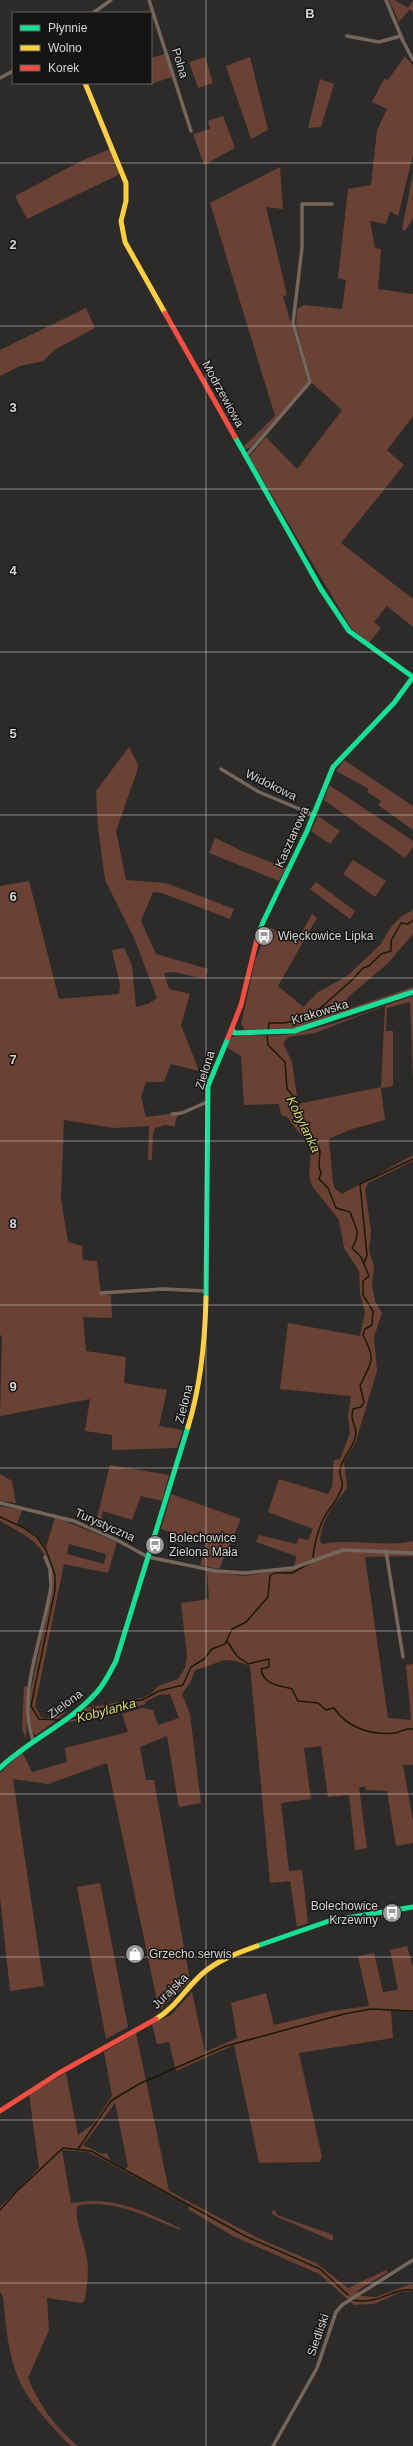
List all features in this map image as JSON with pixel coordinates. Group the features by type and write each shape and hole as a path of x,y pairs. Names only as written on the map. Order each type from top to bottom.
{"street":[{"path":"94,12 111,0"},
{"name":"Polna","path":"149,0 191,131"},
{"path":"386,0 413,60"},
{"path":"347,36 379,42 401,36"},
{"path":"0,78 12,72"},
{"name":"Modrzewiowa","path":"85,84 126,183 126,201 121,221 125,242 321,589 349,631 413,677"},
{"path":"246,456 310,382 293,323 302,248 302,204 332,204"},
{"name":"Kasztanowa","path":"232,1029 241,1005 252,956 263,922 314,815 333,767 394,703 413,677"},
{"name":"Widokowa","path":"221,769 259,792 314,815"},
{"name":"Krakowska","path":"232,1029 234,1033 273,1033 308,1027 413,992"},
{"name":"Zielona","path":"0,1768 33,1740 88,1702 105,1682 114,1664 148,1557 196,1404 205,1347 207,1102 210,1081 232,1029"},
{"path":"201,1076 210,1081"},
{"path":"172,1114 182,1113 207,1102"},
{"path":"100,1293 163,1289 206,1291"},
{"name":"Turystyczna","path":"0,1503 74,1521 117,1540 148,1557 216,1571 244,1573 293,1568 343,1550 413,1554"},
{"path":"386,1552 403,1657"},
{"name":"Zielona","path":"33,1740 28,1726 28,1696 51,1586 50,1569 45,1557"},
{"name":"Jurajska","path":"0,2111 70,2066 159,2017 173,2006 202,1974 221,1960 276,1938 329,1921 413,1907"},
{"name":"Siedliski","path":"272,2446 317,2368 336,2312 351,2297 413,2260"}],"shaded area":[{"path":"389,0 394,0 408,8 413,0 413,12 410,9 399,22"},
{"path":"168,53 175,76 152,84 152,58"},
{"path":"405,56 413,66 413,155 398,216 390,211 386,224 370,221 375,248 381,249 378,289 413,294 413,416 387,450 404,465 341,543 413,599 413,627 387,606 374,622 381,628 369,643 351,628 249,457 266,437 297,469 342,410 312,383 296,325 297,309 304,305 342,309 346,280 338,278 348,189 371,185 377,130 387,109 372,102 384,79 388,80"},
{"path":"205,57 213,83 198,88 189,62"},
{"path":"250,57 268,130 251,139 226,66"},
{"path":"320,79 334,84 321,127 308,128"},
{"path":"223,116 235,148 204,165 193,134 210,129 208,121"},
{"path":"110,149 120,174 27,219 15,196 81,161"},
{"path":"280,167 283,209 266,207 287,295 283,296 308,382 251,447 244,450 243,447 275,416 210,203"},
{"path":"413,173 413,218 405,231 402,229"},
{"path":"86,308 95,328 56,349 43,361 20,366 0,376 0,350"},
{"path":"129,747 138,765 116,831 126,880 166,883 234,909 230,919 162,893 153,892 141,921 156,954 208,969 205,979 174,972 164,973 169,989 190,994 181,1025 199,1071 171,1064 164,1082 146,1082 141,1097 146,1117 177,1113 178,1117 176,1118 175,1126 165,1125 155,1128 153,1133 152,1160 148,1160 149,1126 113,1128 64,1120 61,1199 68,1242 82,1246 83,1260 97,1261 101,1294 111,1295 112,1318 83,1317 86,1351 126,1357 124,1383 167,1390 159,1426 183,1430 177,1448 112,1450 112,1435 85,1431 90,1399 0,1416 2,1336 0,1335 0,886 29,881 59,999 119,994 120,985 112,950 124,948 132,965 136,1007 148,1004 157,998 134,938 105,880 98,828 96,791"},
{"path":"344,760 413,806 413,830 378,805 381,801 367,792 369,789 336,771"},
{"path":"329,785 413,841 413,847 405,858 324,800"},
{"path":"318,816 340,831 330,844 311,831"},
{"path":"215,838 242,851 286,868 279,881 209,853"},
{"path":"353,860 386,881 375,897 343,874"},
{"path":"316,882 355,911 350,919 310,889"},
{"path":"413,910 413,934 387,964 347,998 347,1005 351,1008 413,987 413,991 296,1029 245,1030 241,1024 255,961 269,927 297,941 312,914 317,918 278,986 303,1007 318,992 346,977 381,944 390,928 402,916"},
{"path":"413,996 413,1082 410,1002 387,1008 386,1031 393,1031 393,1086 381,1088 385,1120 352,1129 329,1139 333,1183 335,1189 342,1194 413,1155 413,1161 368,1183 365,1190 371,1231 369,1251 374,1266 372,1285 375,1301 382,1313 374,1337 377,1371 356,1441 344,1462 347,1488 329,1513 323,1527 320,1542 323,1544 345,1542 391,1544 413,1541 413,1556 365,1557 388,1718 411,1720 406,1665 413,1664 413,1765 403,1765 413,1821 413,1843 396,1846 387,1791 366,1790 365,1787 359,1787 367,1848 355,1850 349,1795 328,1797 321,1746 304,1748 311,1799 281,1803 289,1871 302,1870 308,1923 297,1927 290,1881 270,1883 250,1666 239,1662 226,1660 195,1670 191,1681 182,1694 190,1714 201,1803 179,1807 167,1736 140,1747 146,1780 154,1780 190,1981 159,2010 107,1763 48,1784 13,1779 44,1986 10,1991 0,1897 0,1773 22,1752 32,1772 67,1762 65,1748 128,1732 122,1714 142,1708 153,1710 158,1725 179,1718 170,1694 159,1695 145,1702 145,1704 127,1710 60,1724 85,1708 142,1698 152,1693 158,1686 178,1679 185,1668 187,1656 181,1603 209,1599 207,1571 244,1576 294,1569 296,1556 256,1542 259,1535 296,1544 299,1538 308,1540 313,1529 268,1512 279,1479 328,1494 332,1487 334,1460 340,1459 350,1433 348,1416 351,1396 280,1389 288,1323 360,1336 365,1312 360,1293 359,1271 344,1248 339,1220 312,1186 309,1175 311,1152 308,1144 287,1117 281,1115 279,1104 244,1105 241,1056 226,1047 232,1037 246,1035 276,1036 306,1031","holes":["385,1006 381,1087 298,1104 292,1062 283,1043 289,1037 315,1033"]},
{"path":"110,1465 169,1475 162,1501 141,1496 132,1520 103,1511 99,1528 95,1526"},
{"path":"0,1474 12,1481 16,1503 0,1501"},
{"path":"171,1494 241,1519 219,1569 200,1565 207,1544 161,1529"},
{"path":"0,1506 22,1510 17,1524 37,1536 46,1547 55,1517 117,1542 108,1573 64,1564 35,1706 41,1717 47,1718 67,1712 36,1735 31,1731 28,1703 53,1587 51,1573 44,1553 37,1545 21,1533 0,1521","holes":["69,1544 106,1554 104,1564 67,1554"]},
{"path":"24,1686 28,1687 26,1739 22,1729"},
{"path":"100,1883 128,2027 106,2039 77,1887"},
{"path":"407,1946 413,1967 413,2012 391,2010 393,2038 299,2053 322,2157 319,2162 259,2163 234,2045 176,2071 169,2042 157,2044 152,2024 171,2015 192,1992 205,2052 237,2038 231,2003 266,1993 274,2025 331,2011 369,2006 358,1956 374,1953 383,1992 398,1990 390,1950"},
{"path":"136,2033 169,2191 258,2238 316,2263 348,2288 386,2270 388,2272 357,2291 359,2296 376,2297 411,2284 413,2285 413,2291 401,2292 374,2304 354,2305 319,2274 233,2236 188,2209 189,2206 88,2152 62,2150 71,2203 100,2201 114,2203 141,2211 180,2228 180,2230 129,2210 116,2207 90,2204 77,2206 78,2224 88,2265 85,2300 82,2303 47,2298 49,2330 28,2378 32,2388 48,2415 78,2446 71,2446 36,2408 30,2399 21,2384 10,2353 3,2297 0,2292 0,2207 39,2168 29,2094 66,2073 78,2135 93,2124 112,2096 104,2052","holes":["115,2103 128,2167 125,2169 110,2160 107,2153 102,2154 83,2145"]},
{"path":"275,2210 277,2215 333,2235 333,2241 273,2215 272,2211"}],"waterway":[{"name":"Kobylanka","path":"268,1031 269,1023 283,1023 308,1019 352,980 363,968 369,966 381,954 391,951 391,941 401,923 408,924 413,920"},
{"name":"Kobylanka","path":"267,1035 268,1045 285,1062 287,1089 294,1097 298,1111 320,1151 319,1167 321,1173 319,1179 328,1188 336,1208 350,1212 357,1230 357,1238 352,1248 361,1257 369,1276 363,1281 363,1295 373,1311 372,1325 365,1329 363,1335 371,1356 371,1361 360,1386 364,1402 361,1407 353,1409 352,1417 356,1432 352,1446 340,1469 342,1487 337,1499 325,1516 321,1525 313,1557"},
{"path":"364,1263 367,1255 360,1184 413,1159"},
{"name":"Kobylanka","path":"0,1517 22,1527 37,1537 46,1550 55,1575 55,1590 31,1706 39,1719 60,1720"},
{"name":"Kobylanka","path":"68,1720 127,1701 142,1700 159,1691 183,1685 191,1667 204,1659 212,1649 225,1644 232,1629 246,1622 268,1597 270,1576 274,1573 292,1573 310,1563"},
{"path":"227,1641 237,1656 248,1664 269,1659 269,1667 261,1669 265,1678 272,1684 292,1689 298,1701 318,1703 326,1710 334,1708 345,1720 360,1729 386,1734 413,1729"},
{"path":"78,2149 111,2101 141,2083 226,2046 344,2014 371,2009 413,2011"},
{"path":"0,2210 17,2191 63,2148 91,2151 245,2236 320,2269 348,2295"},
{"path":"353,2300 362,2301 378,2299 398,2291 413,2290"}],"traffic: fast":[{"path":"235,437 321,589 349,631 413,677"},
{"path":"257,939 263,922 307,831 333,767 394,703 413,677"},
{"path":"232,1029 234,1033 294,1031 413,992"},
{"path":"206,1298 208,1086 228,1038"},
{"path":"0,1768 11,1758 75,1713 100,1689 105,1681 116,1661 188,1427"},
{"path":"257,1946 329,1921 413,1907"}],"traffic: slow":[{"path":"85,84 126,183 126,201 121,221 125,242 165,313"},
{"path":"188,1427 202,1364 206,1298"},
{"path":"156,2019 175,2004 208,1969 228,1957 257,1946"}],"traffic: jam":[{"path":"165,313 235,437"},
{"path":"228,1038 241,1005 257,939"},
{"path":"0,2111 59,2073 156,2019"}],"place":[{"name":"Więckowice Lipka","path":"264,936"},
{"name":"Bolechowice Zielona Mała","path":"155,1545"},
{"name":"Bolechowice Krzewiny","path":"392,1913"},
{"name":"Grzecho serwis","path":"135,1954"}]}
